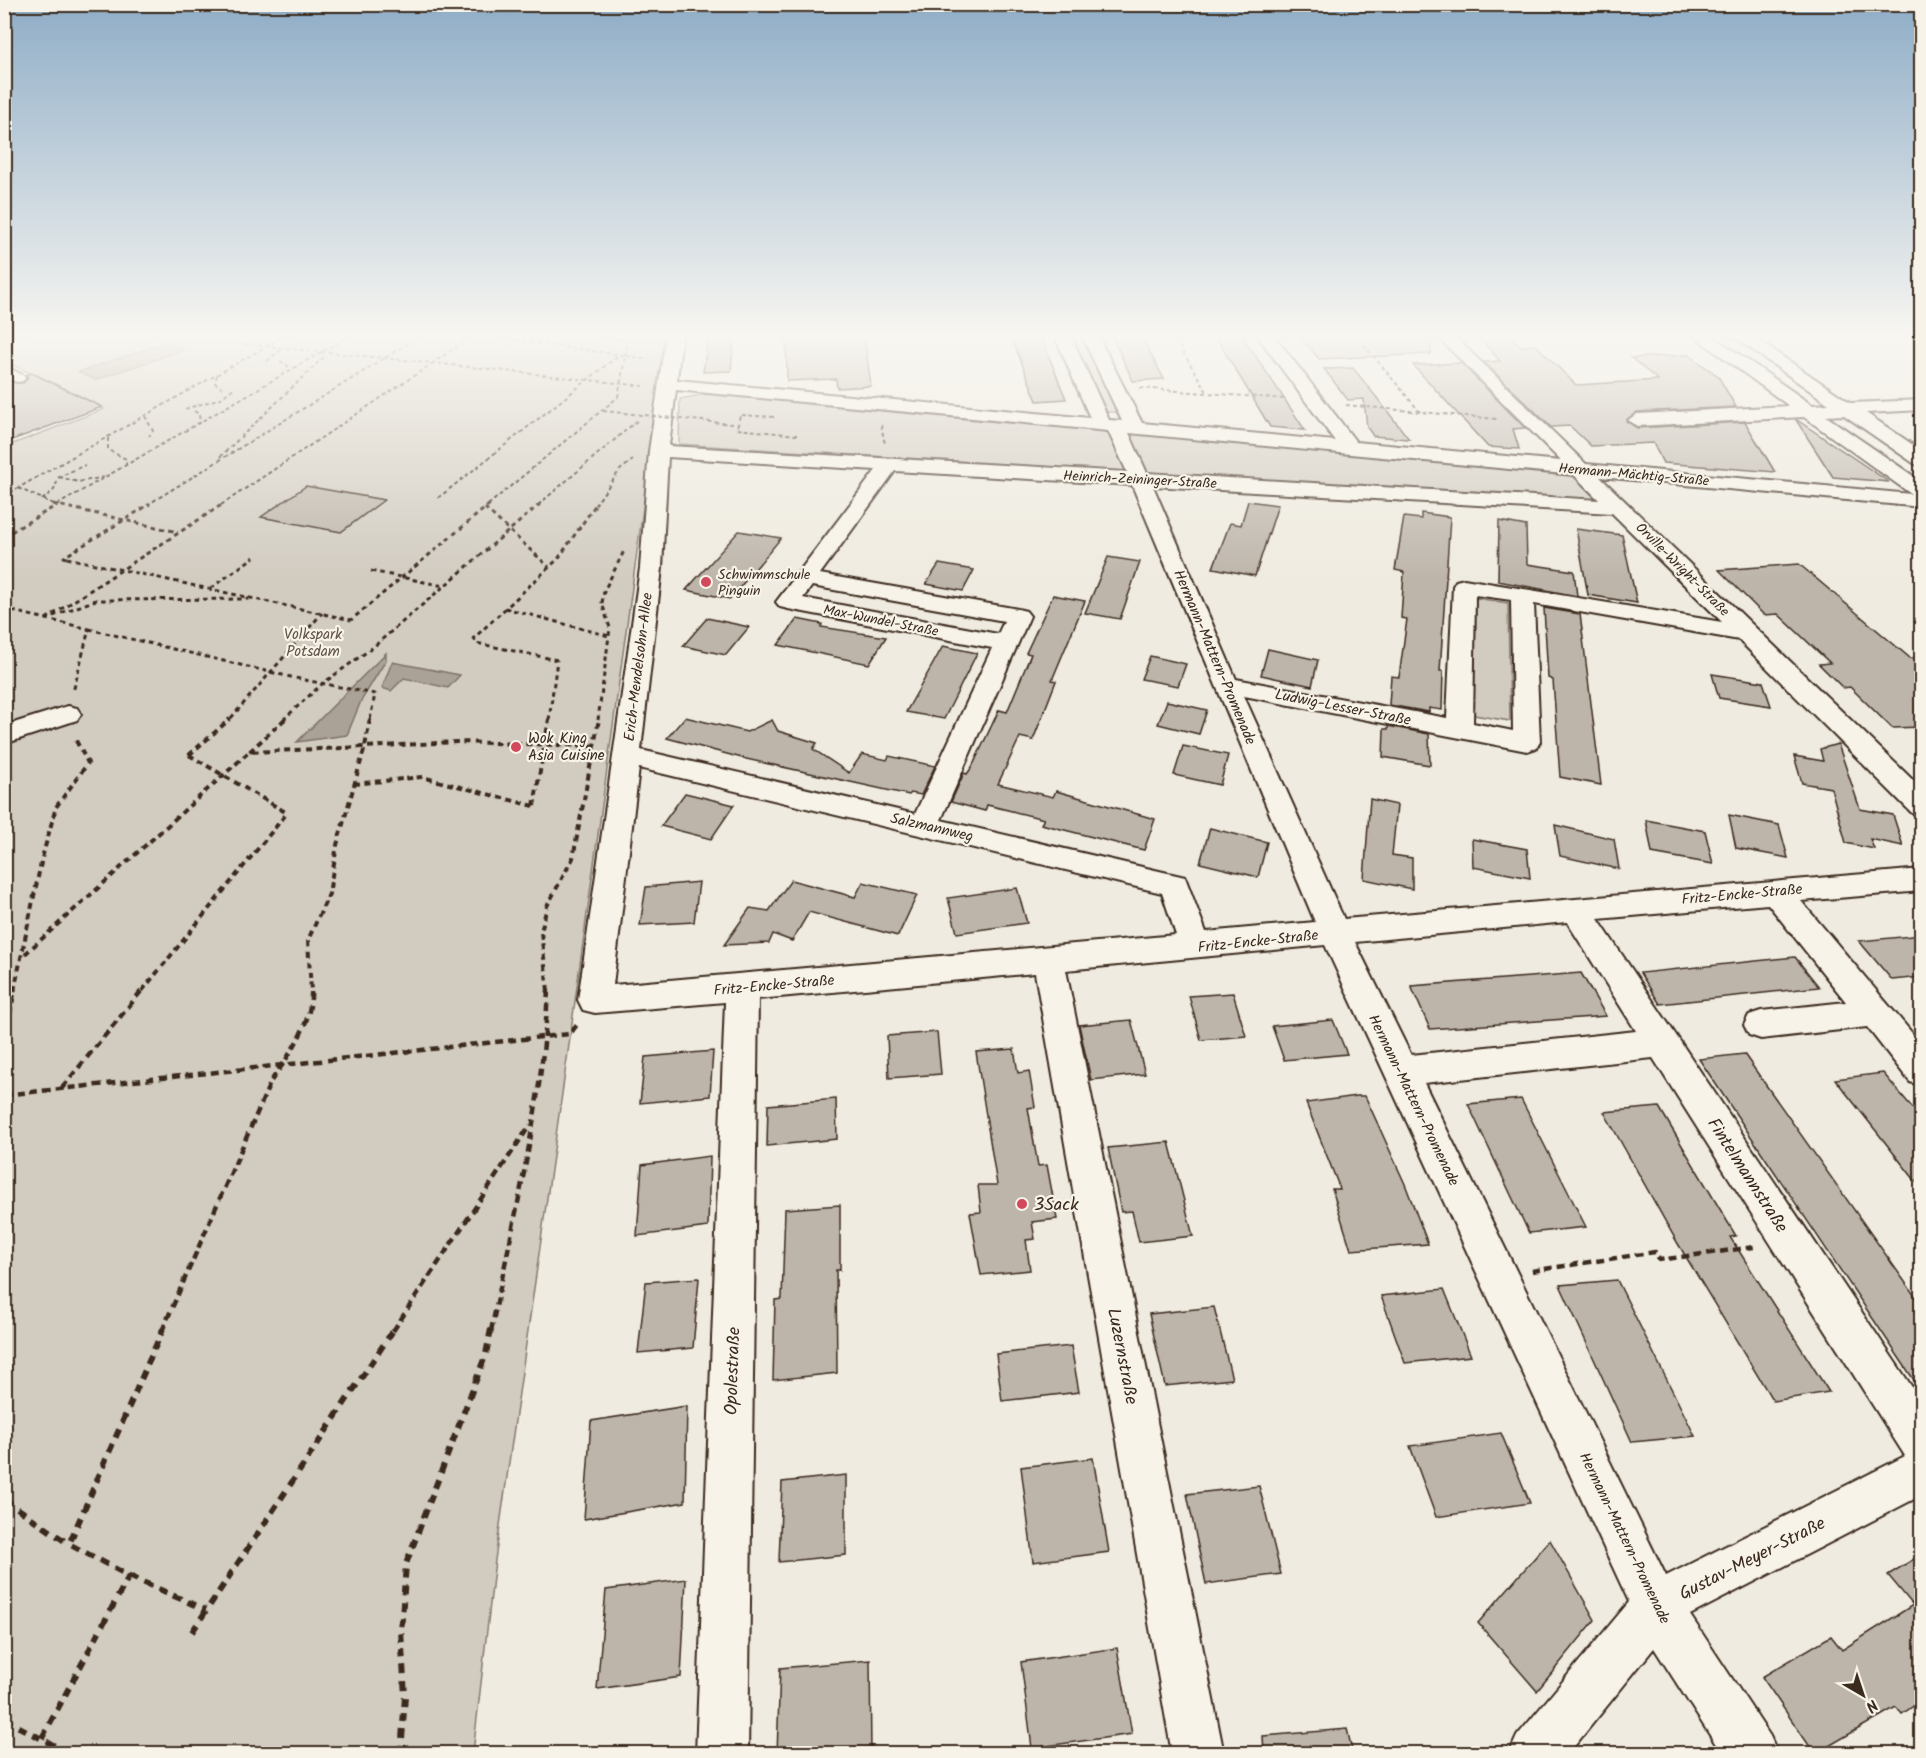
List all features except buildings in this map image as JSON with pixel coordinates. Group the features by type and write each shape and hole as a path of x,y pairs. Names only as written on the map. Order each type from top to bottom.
{"street":[{"name":"Erich-Mendelsohn-Allee","path":"595,1000 651,568 659,451 658,416"},
{"name":"Hermann-Mächtig-Straße","path":"997,416 1922,501"},
{"name":"Hermann-Mattern-Promenade","path":"1111,416 1117,427"},
{"name":"Hermann-Mattern-Promenade","path":"1114,416 1226,685 1335,933 1498,1276 1656,1607 1752,1754"},
{"path":"1326,416 1351,449"},
{"name":"Orville-Wright-Straße","path":"1526,416 1922,806"},
{"path":"1636,420 1733,416"},
{"path":"1811,416 1922,492"},
{"path":"1857,416 1922,460"},
{"name":"Heinrich-Zeininger-Straße","path":"659,451 887,455 1140,480 1620,507"},
{"name":"Max-Wundel-Straße","path":"887,455 807,578 1018,616 924,825"},
{"path":"1460,729 1464,586 1748,634"},
{"name":"Ludwig-Lesser-Straße","path":"1226,685 1527,742 1522,596"},
{"path":"4,735 68,714"},
{"name":"Salzmannweg","path":"626,756 1174,885 1196,947"},
{"name":"Fritz-Encke-Straße","path":"595,1000 1196,947 1575,909 1922,880"},
{"path":"1775,891 1922,1071"},
{"name":"Fintelmannstraße","path":"1575,909 1922,1442"},
{"name":"Luzernstraße","path":"1048,959 1198,1754"},
{"name":"Opolestraße","path":"722,1754 742,988"},
{"path":"1761,1025 1873,1013"},
{"path":"1401,1071 1662,1043"},
{"name":"Gustav-Meyer-Straße","path":"1535,1754 1656,1607 1922,1471"}],"path":[{"path":"145,416 153,431 148,436"},
{"path":"4,496 145,416"},
{"path":"199,416 200,424"},
{"path":"4,536 213,416"},
{"path":"213,463 262,416"},
{"path":"290,416 64,557 351,620 597,416"},
{"path":"46,619 357,416"},
{"path":"438,498 541,416"},
{"path":"25,954 322,684 372,648 641,416"},
{"path":"644,423 645,416"},
{"path":"653,416 737,424"},
{"path":"880,423 887,455"},
{"path":"108,437 106,442 108,450 122,455 126,459 126,467"},
{"path":"354,784 422,777 534,806 546,744 557,660 476,643 474,638 558,559 620,470 638,456 636,467"},
{"path":"42,500 54,490 59,477 85,465"},
{"path":"59,477 78,482 111,475"},
{"path":"18,488 57,506 178,532"},
{"path":"485,508 549,567"},
{"path":"401,1754 405,1696 401,1631 406,1564 486,1354 532,1122 546,1034 548,987 541,932 547,906 573,858 602,701 610,628 602,603 604,591 619,564 626,542"},
{"path":"210,589 254,558"},
{"path":"371,571 444,586"},
{"path":"46,619 96,600 256,599"},
{"path":"505,608 609,636"},
{"path":"4,609 269,672 375,694 365,747 337,845 329,894 308,940 312,1001 297,1044 270,1081 69,1544"},
{"path":"62,1088 287,813 189,755 231,718 322,614"},
{"path":"4,1041 25,954 42,858 56,807 88,762 70,731 68,714 89,629"},
{"path":"249,752 456,742 592,746"},
{"path":"4,1095 546,1034 570,1034"},
{"path":"192,1632 532,1122"},
{"path":"1498,1276 1654,1252 1659,1260 1791,1241"},
{"path":"4,1499 69,1544 129,1576 206,1610"},
{"path":"42,1738 129,1576"},
{"path":"4,1719 70,1754"}],"green space":[{"name":"Volkspark Potsdam","path":"86,416 656,416 495,1560 473,1753 5,1754 5,447"},
{"path":"680,416 958,416 1559,472 1581,478 1600,495 1589,500 679,444"},
{"path":"1476,598 1508,603 1510,721 1474,715"}],"shaded area":[{"path":"386,653 386,660 361,701 347,735 297,742"},
{"path":"392,662 460,675 448,688 404,678 391,691 382,688"}],"place":[{"name":"Schwimmschule Pinguin","path":"706,582"},
{"name":"Wok King Asia Cuisine","path":"516,747"},
{"name":"3Sack","path":"1022,1204"}]}
